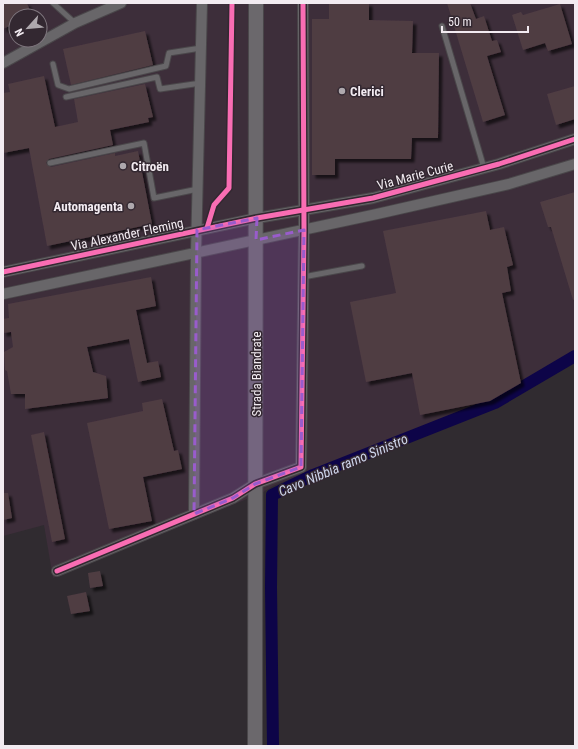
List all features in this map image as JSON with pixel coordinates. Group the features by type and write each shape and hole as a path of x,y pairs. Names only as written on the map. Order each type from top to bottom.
{"main road":[{"name":"Strada Biandrate","path":"255,746 256,3"}],"street":[{"path":"3,63 75,23 122,3"},
{"path":"194,514 196,252 202,3"},
{"path":"57,571 233,498 255,484 301,467 304,230 303,3"},
{"name":"Via Marie Curie","path":"256,218 373,198 484,168 575,139"},
{"path":"3,294 304,230 509,184 575,164"},
{"name":"Via Alexander Fleming","path":"3,272 256,218"}],"lane":[{"path":"53,3 75,23"},
{"path":"442,26 484,168"},
{"path":"53,64 58,85 69,89 166,66 169,53 201,48"},
{"path":"66,97 157,77 160,89 201,83"},
{"path":"50,163 144,143 154,198 198,189"},
{"path":"303,277 362,266"}],"highlighted area":[{"path":"257,218 256,240 304,230 301,467 255,484 233,498 194,514 197,230"}],"shaded area":[{"path":"3,3 249,3 250,209 247,499 53,578 44,525 3,536"},
{"path":"261,3 575,3 575,351 493,398 273,486 260,494"}],"building":[{"path":"3,3 27,3 29,8 8,8 8,27 3,29"},
{"path":"329,3 369,3 369,20 413,21 412,53 439,53 438,138 412,138 411,159 335,159 335,175 312,175 312,19 329,19"},
{"path":"447,3 470,3 476,19 484,16 492,41 497,40 501,52 487,56 505,115 483,122"},
{"path":"560,4 572,44 548,51 545,43 523,50 512,15 521,12 523,15"},
{"path":"145,31 153,65 71,85 63,49"},
{"path":"44,76 55,127 78,122 74,99 145,84 153,117 148,118 149,122 110,130 113,145 49,159 46,163 51,167 115,153 115,156 138,151 152,224 47,246 29,148 3,153 3,93 10,92 8,84"},
{"path":"575,86 575,119 556,125 547,94"},
{"path":"575,192 575,299 573,300 551,227 548,227 540,202"},
{"path":"486,211 490,230 504,227 513,265 507,267 511,291 502,293 521,383 490,401 420,415 412,373 366,382 350,302 396,293 383,231"},
{"path":"151,277 156,306 136,310 147,363 158,361 161,377 138,382 129,339 87,347 93,372 106,376 108,398 25,409 25,394 11,394 7,371 5,370 4,352 13,347 11,332 3,333 3,319 9,318 8,304"},
{"path":"162,399 174,451 178,450 182,469 143,477 152,521 109,529 87,423 143,411 142,403"},
{"path":"44,432 65,539 52,542 31,435"},
{"path":"3,493 8,493 12,518 3,520"},
{"path":"100,571 103,586 90,588 88,573"},
{"path":"86,592 90,611 71,614 67,596"}],"waterway":[{"name":"Cavo Nibbia ramo Sinistro","path":"273,746 271,587 272,495 313,475 495,403 575,356"}],"cycle path":[{"path":"207,228 214,205 229,188 232,3"},
{"path":"57,571 233,498 255,484 301,467 304,230 303,3"},
{"path":"3,272 257,218 373,198 499,164 575,139"}],"place":[{"name":"Clerici","path":"342,91"},
{"name":"Citroën","path":"123,166"},
{"name":"Automagenta","path":"131,206"}]}
